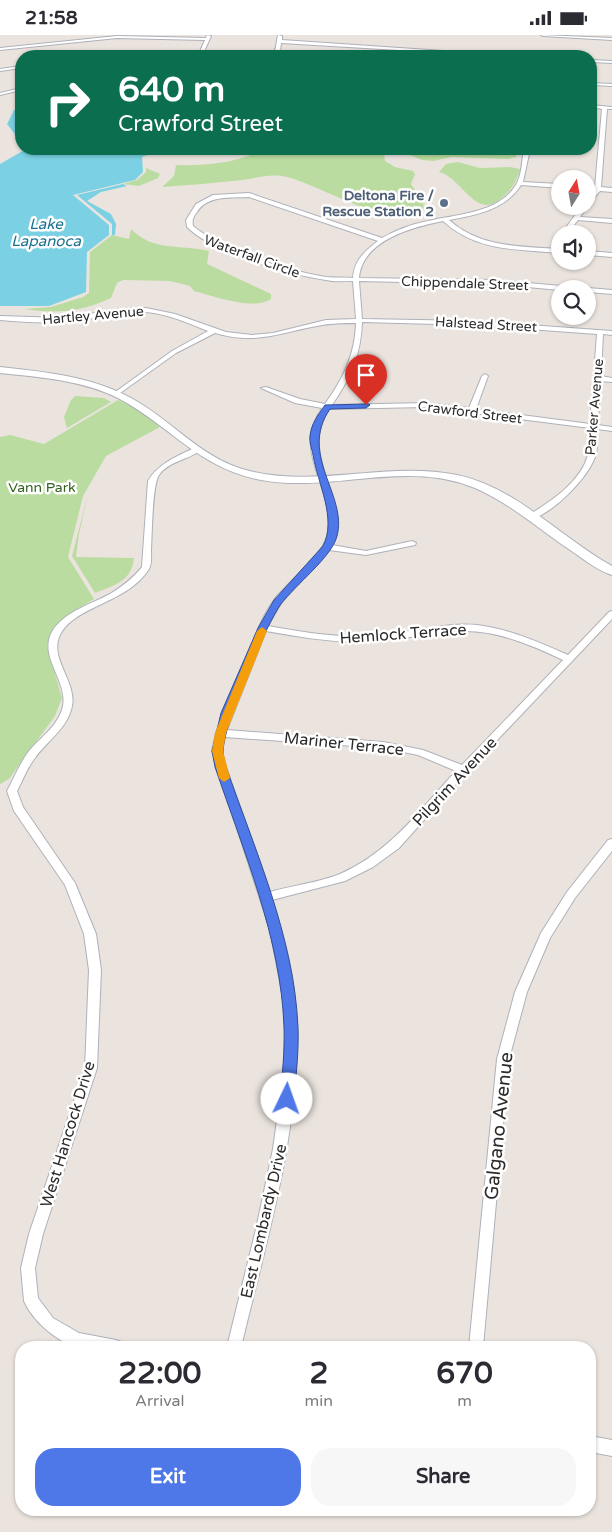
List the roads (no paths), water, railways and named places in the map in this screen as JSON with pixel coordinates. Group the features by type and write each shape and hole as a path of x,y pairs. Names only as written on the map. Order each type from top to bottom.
{"street":[{"path":"277,50 280,35"},
{"path":"543,35 612,39"},
{"path":"0,49 87,39 146,36 208,37 203,50"},
{"path":"278,41 421,50"},
{"path":"597,61 612,62"},
{"path":"0,70 15,68"},
{"path":"597,84 612,85"},
{"path":"0,94 15,90"},
{"path":"596,192 598,189 609,107"},
{"path":"526,155 520,183 551,185"},
{"name":"East Lombardy Drive","path":"235,1341 286,1117 291,1027 284,969 265,897 217,751 220,733 263,628 277,602 327,547 332,537 334,521 314,437 318,420 346,378 355,352 359,321 356,280 361,259 381,240 417,225 470,214 500,203 512,194 520,183"},
{"path":"598,189 612,190"},
{"name":"Waterfall Circle","path":"356,280 306,276 276,266 206,240 190,227 188,220 198,205 213,197 248,195 381,240"},
{"path":"571,225 578,215"},
{"path":"576,218 612,221"},
{"path":"445,219 463,236 481,243 551,248"},
{"path":"596,254 612,255"},
{"name":"Chippendale Street","path":"356,280 494,282 551,287"},
{"path":"596,291 612,292"},
{"name":"Hartley Avenue","path":"0,319 51,321 82,319 141,309 164,313 232,336 252,337 274,335 321,322 359,321"},
{"name":"Halstead Street","path":"359,321 496,323 612,333"},
{"path":"116,394 174,352 213,331"},
{"name":"Parker Avenue","path":"532,517 561,497 584,473 592,455 600,332"},
{"path":"0,370 66,378 116,394 149,413 209,459 252,475 288,479 415,473 457,478 495,493 612,571"},
{"path":"472,410 485,376"},
{"path":"597,378 612,380"},
{"name":"Crawford Street","path":"264,388 298,401 328,407 393,404 472,410 519,419 612,429"},
{"path":"0,793 12,791 28,759 59,725 68,706 68,693 53,646 56,631 72,617 119,594 141,577 146,567 152,481 156,471 164,465 197,450"},
{"path":"327,547 366,553 412,543"},
{"name":"Pilgrim Avenue","path":"265,897 341,878 369,864 395,845 463,770 612,614"},
{"name":"Hemlock Terrace","path":"263,628 337,639 370,639 452,628 498,631 526,639 570,659"},
{"name":"Mariner Terrace","path":"220,733 383,745 420,752 463,770"},
{"name":"West Hancock Drive","path":"12,791 18,808 70,883 90,934 95,970 91,1068 36,1234 28,1268 31,1301 48,1323 76,1340 82,1341"},
{"name":"Galgano Avenue","path":"477,1341 503,1059 521,992 545,936 571,895 612,843"},
{"path":"596,1445 612,1448"}],"water":[{"path":"15,109 15,134 7,124"},
{"name":"Lake Lapanoca","path":"16,155 147,155 142,157 143,172 135,180 73,195 109,225 109,235 87,252 86,292 49,306 0,306 0,164"},
{"path":"123,184 127,186 101,192 87,201 111,214 116,224 115,235 112,235 112,224 77,195"}],"place":[{"name":"Deltona Fire / Rescue Station 2","path":"444,203"}],"park label":[{"name":"Vann Park","path":"42,487"}]}
